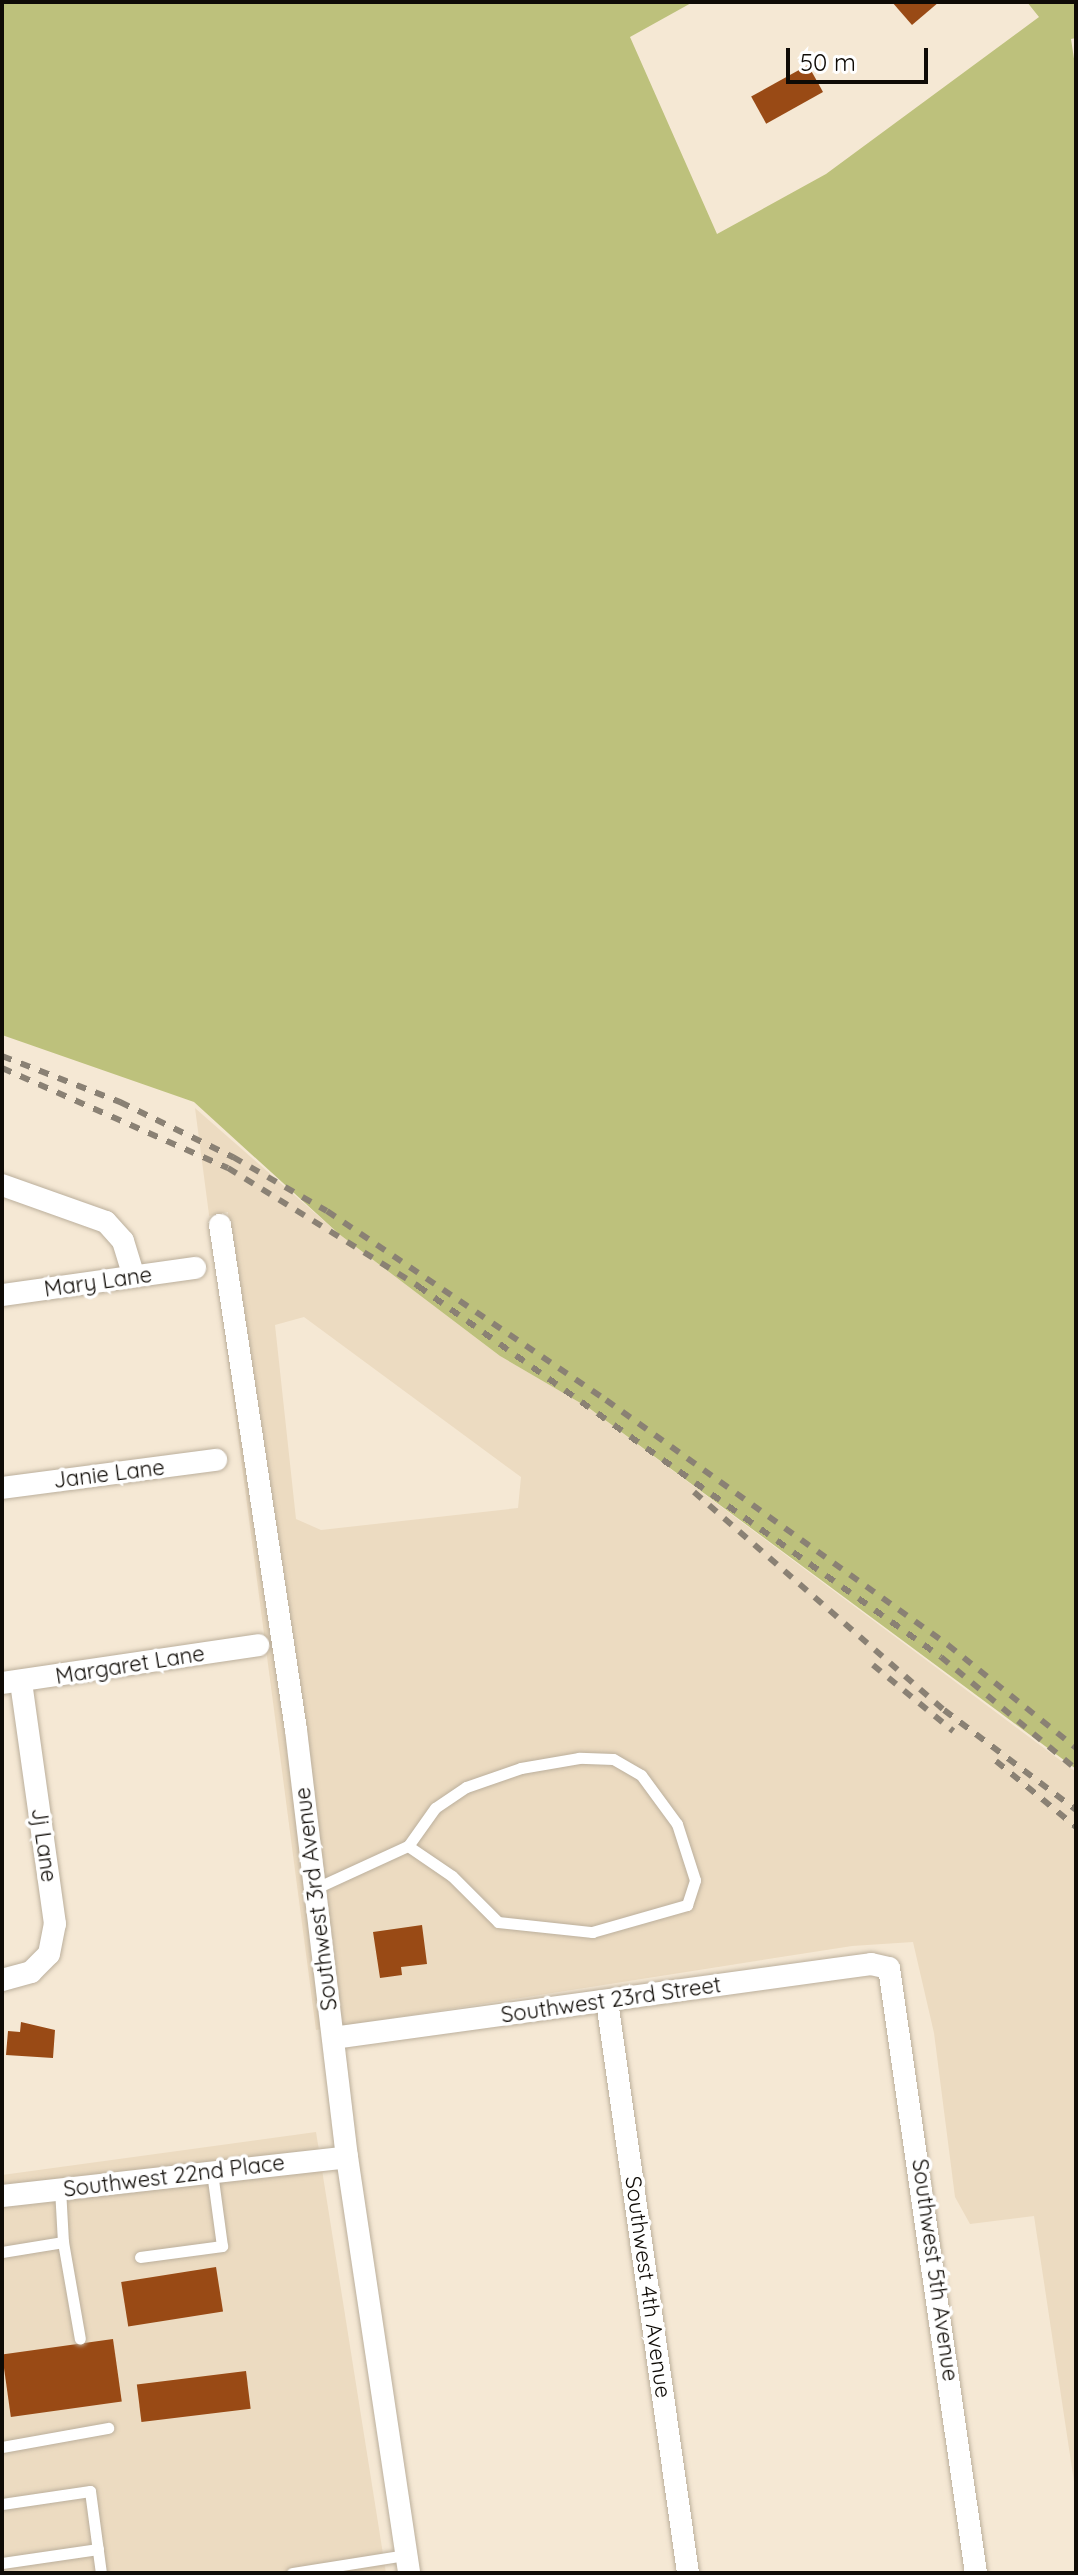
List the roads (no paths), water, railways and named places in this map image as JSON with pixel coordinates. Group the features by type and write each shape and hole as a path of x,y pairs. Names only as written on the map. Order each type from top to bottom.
{"street":[{"path":"2,1185 106,1222 123,1241 134,1276"},
{"name":"Southwest 3rd Avenue","path":"220,1225 296,1730 347,2157 408,2564"},
{"name":"Mary Lane","path":"2,1295 195,1268"},
{"name":"Janie Lane","path":"2,1488 216,1460"},
{"name":"Margaret Lane","path":"12,1682 258,1645"},
{"name":"Jj Lane","path":"2,1980 31,1972 49,1954 55,1924 12,1682"},
{"name":"Southwest 23rd Street","path":"333,2038 871,1964 889,1968"},
{"name":"Southwest 5th Avenue","path":"889,1968 976,2573"},
{"name":"Southwest 4th Avenue","path":"607,2001 688,2573"},
{"name":"Southwest 22nd Place","path":"2,2196 347,2157"}],"lane":[{"path":"314,1890 408,1846 435,1808 466,1787 521,1768 579,1758 613,1759 641,1775 677,1824 695,1880 687,1905 592,1932 498,1922 452,1876 408,1846"},
{"path":"140,2257 222,2246 212,2172"},
{"path":"60,2189 63,2242 80,2339"},
{"path":"2,2252 63,2242"},
{"path":"2,2447 108,2428"},
{"path":"2,2504 90,2491 101,2573"},
{"path":"2,2563 98,2549"},
{"path":"292,2573 408,2564"}],"railway":[{"path":"2,1056 120,1102 233,1157 327,1211 606,1400 948,1645 1076,1748"},
{"path":"2,1068 228,1168 418,1286 941,1657 1076,1769"},
{"path":"694,1492 944,1710 1076,1810"},
{"path":"873,1665 953,1731"},
{"path":"996,1761 1076,1827"}]}
